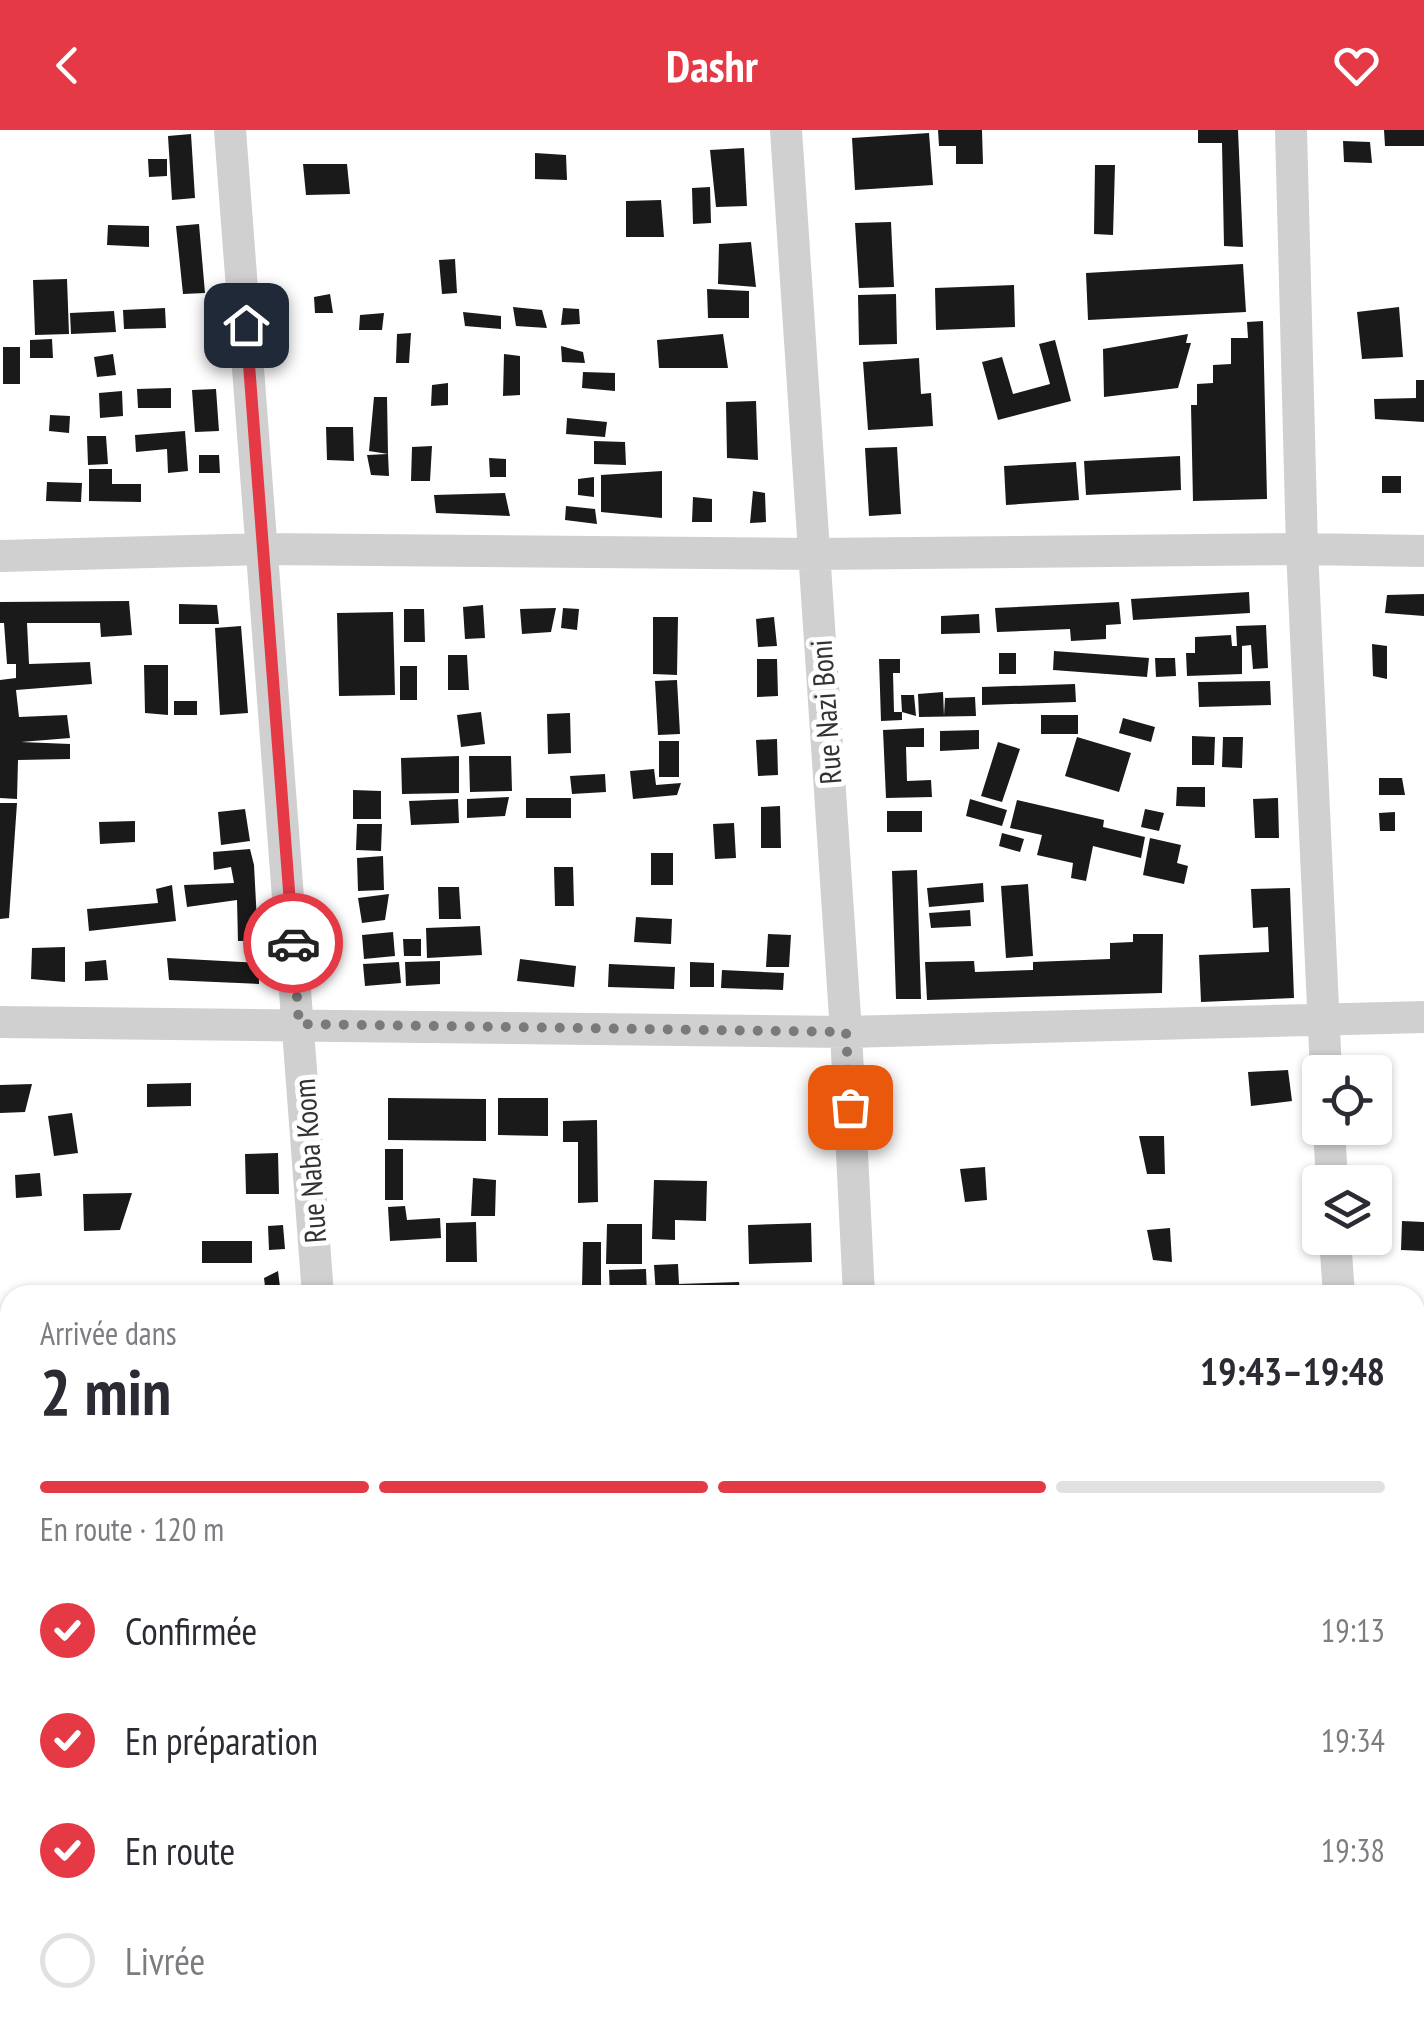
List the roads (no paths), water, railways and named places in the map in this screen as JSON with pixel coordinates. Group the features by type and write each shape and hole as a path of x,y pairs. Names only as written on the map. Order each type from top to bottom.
{"street":[{"name":"Rue Naba Koom","path":"230,130 317,1285"},
{"name":"Rue Nazi Boni","path":"786,130 846,1032 859,1285"},
{"path":"1290,130 1302,550 1325,1055"},
{"path":"0,556 264,550 814,554 1424,551"},
{"path":"0,1022 846,1032 1424,1017"},
{"path":"1336,1255 1338,1285"}]}
